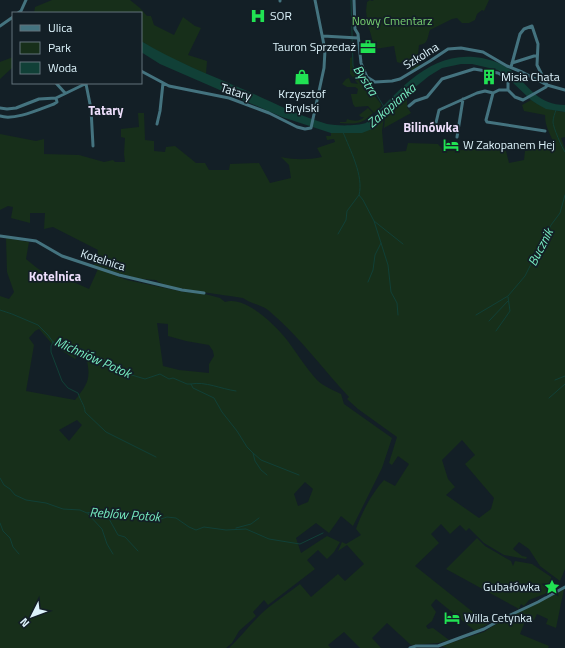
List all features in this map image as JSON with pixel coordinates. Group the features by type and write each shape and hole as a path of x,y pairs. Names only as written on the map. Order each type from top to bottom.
{"street":[{"path":"20,12 26,0"},
{"name":"Tatary","path":"142,72 174,87 225,96 257,108 300,128 311,128 324,68 325,50 315,0"},
{"path":"323,36 357,38 355,29 354,0"},
{"path":"0,26 12,18"},
{"path":"435,127 439,110 477,93 485,91 494,93 499,90 508,90 523,100 546,87 547,85 538,67 538,44 532,26 524,29 520,34 511,67"},
{"name":"Szkolna","path":"357,38 363,68 367,77 375,82 400,79 430,62 448,49 468,48 483,52 547,85 565,90"},
{"path":"512,63 538,56"},
{"path":"409,106 415,101 427,97 442,79 474,69 498,73 505,77 508,81 508,90"},
{"path":"157,124 163,83"},
{"path":"57,84 65,93"},
{"path":"0,108 13,109 39,99 56,98 84,84"},
{"path":"86,84 91,109 93,146"},
{"path":"494,93 486,120 487,122 545,131"},
{"path":"0,116 14,117 54,104 57,102 56,98"},
{"path":"457,137 463,99"},
{"name":"Kotelnica","path":"0,236 36,241 62,256 120,275 182,290 204,293"},
{"path":"410,648 416,646 438,646 484,629 565,587"},
{"path":"438,646 443,648"}],"green space":[{"path":"52,0 130,0 147,16 151,16 154,25 174,35 183,17 195,26 201,28 188,55 207,61 206,74 162,54 142,42 142,12 34,12 35,7"},
{"name":"Nowy Cmentarz","path":"370,0 489,0 484,11 482,10 477,14 475,20 469,23 462,23 457,18 452,19 430,30 426,42 419,45 417,62 420,66 412,71 404,61 400,63 397,62 394,46 375,49 368,27 366,11 367,2"},
{"path":"12,57 12,68 0,79 0,62"},
{"path":"352,57 353,67 357,76 381,104 381,106 374,113 368,106 355,107 351,94 357,94 358,89 355,87 347,87 342,84 349,78 351,83 358,84 350,74 350,58"},
{"path":"406,99 407,107 411,113 384,128 385,118"},
{"path":"531,100 539,105 556,111 565,112 565,137 561,138 565,149 565,569 560,581 540,566 529,549 519,542 513,549 522,556 527,557 526,559 504,555 484,543 469,528 466,531 460,525 450,534 441,524 431,534 439,543 415,566 488,624 475,631 436,599 431,605 436,612 432,621 426,626 428,629 433,628 449,640 438,643 411,645 387,623 372,638 381,648 360,648 344,632 328,645 331,648 229,648 264,612 300,584 311,597 338,574 345,581 364,564 347,545 338,551 342,542 346,544 361,535 356,529 361,516 375,491 384,480 395,486 409,464 398,456 392,465 389,463 397,437 358,409 347,399 349,397 300,341 265,308 243,298 171,286 156,280 132,277 94,265 98,250 53,227 44,229 45,213 30,213 30,223 11,218 13,207 8,206 0,210 0,134 36,141 44,139 44,154 79,155 104,162 113,160 115,162 125,162 125,138 121,137 121,129 139,127 138,113 144,113 145,140 154,141 154,151 165,152 166,147 175,146 196,163 205,163 209,170 229,170 230,164 259,163 270,183 291,178 289,165 281,157 291,159 312,159 322,157 317,148 335,142 334,139 327,140 326,136 331,136 331,133 372,129 384,117 382,131 384,153 406,151 408,143 438,144 444,151 486,149 506,151 509,163 524,160 525,151 555,146 547,128 545,115 524,111 522,105","holes":["462,440 475,455 465,464 494,498 491,509 479,518 446,495 455,487 448,479 442,460"]},
{"path":"368,108 373,113 362,122 340,123 346,122 347,119 354,121 360,120 364,117 359,115"},
{"path":"6,238 29,242 26,259 49,276 69,280 89,289 98,269 127,280 184,292 205,294 220,298 225,302 233,301 241,303 259,313 275,327 287,340 317,380 341,394 344,404 392,438 382,468 353,526 341,516 329,533 316,523 296,538 301,553 327,536 340,542 334,552 327,559 318,550 307,560 315,569 268,605 264,600 253,612 256,616 239,631 232,643 226,648 0,648 0,296 9,299 14,292 7,272","holes":["157,323 168,324 168,336 209,345 213,351 214,356 209,364 209,373 179,370 163,366","39,329 53,345 75,359 80,353 86,356 88,380 75,400 26,391 34,345 29,338","77,420 82,425 69,441 59,430","305,482 313,489 308,502 298,506 294,494"]},
{"path":"477,538 485,546 511,561 513,566 515,561 532,564 554,579 547,593 529,600 524,606 521,604 519,609 446,569"},
{"path":"564,589 556,628 546,624 548,619 537,614 534,620 527,617 520,634 549,646 548,648 447,648 441,646 484,632 501,621"}],"water":[{"name":"Zakopianka","path":"142,42 166,55 296,113 327,124 358,125 366,123 401,88 427,68 457,57 474,57 489,60 509,69 542,99 548,102 565,105 565,112 546,109 537,104 498,70 472,64 461,64 442,68 429,76 408,93 372,129 362,133 331,133 282,117 160,64 142,53"}],"waterway":[{"name":"Bystra","path":"351,0 353,66 359,77 375,92 384,107"},
{"name":"Bucznik","path":"556,110 553,125 565,152"},
{"path":"343,132 358,171 360,180 359,195 374,221 403,244"},
{"path":"338,234 346,220 347,211 359,195"},
{"name":"Bucznik","path":"476,315 508,296 525,276 551,225 560,213 565,195"},
{"path":"374,221 388,265 391,292 397,303 398,315"},
{"path":"368,282 373,270 375,255 381,243"},
{"path":"496,331 510,311 508,297"},
{"path":"489,321 508,301"},
{"name":"Michniów Potok","path":"0,310 38,325 53,342 82,349 113,364 125,373 145,379 160,374 169,379 173,378 187,384 191,384 193,388 214,398 222,412 253,453 255,461 261,470 267,475"},
{"path":"53,342 51,352 62,381 68,388 78,393 85,412 106,432 156,457"},
{"path":"555,380 565,376"},
{"path":"191,384 207,384 236,391"},
{"path":"549,398 565,384"},
{"path":"253,453 261,460 299,475"},
{"name":"Reblów Potok","path":"0,478 4,485 15,495 26,500 46,503 63,509 80,510 87,513 97,511 113,515 131,513 145,518 176,518 196,530 204,527 226,530 246,529 269,539 300,544 323,533"},
{"path":"88,513 99,513 108,517 118,535 125,537 138,551"},
{"path":"88,514 102,529 107,544 113,554"},
{"path":"236,528 251,524 259,518"},
{"path":"0,523 3,531 10,538 13,547 19,554"}],"place":[{"name":"SOR","path":"258,16"},
{"name":"Tauron Sprzedaż","path":"368,47"},
{"name":"Krzysztof Brylski","path":"302,77"},
{"name":"Misia Chata","path":"489,77"},
{"name":"W Zakopanem Hej","path":"451,145"},
{"name":"Gubałówka","path":"552,587"},
{"name":"Willa Cetynka","path":"452,618"}],"district":[{"name":"Tatary","path":"106,110"},
{"name":"Bilinówka","path":"431,127"},
{"name":"Kotelnica","path":"55,276"}]}
